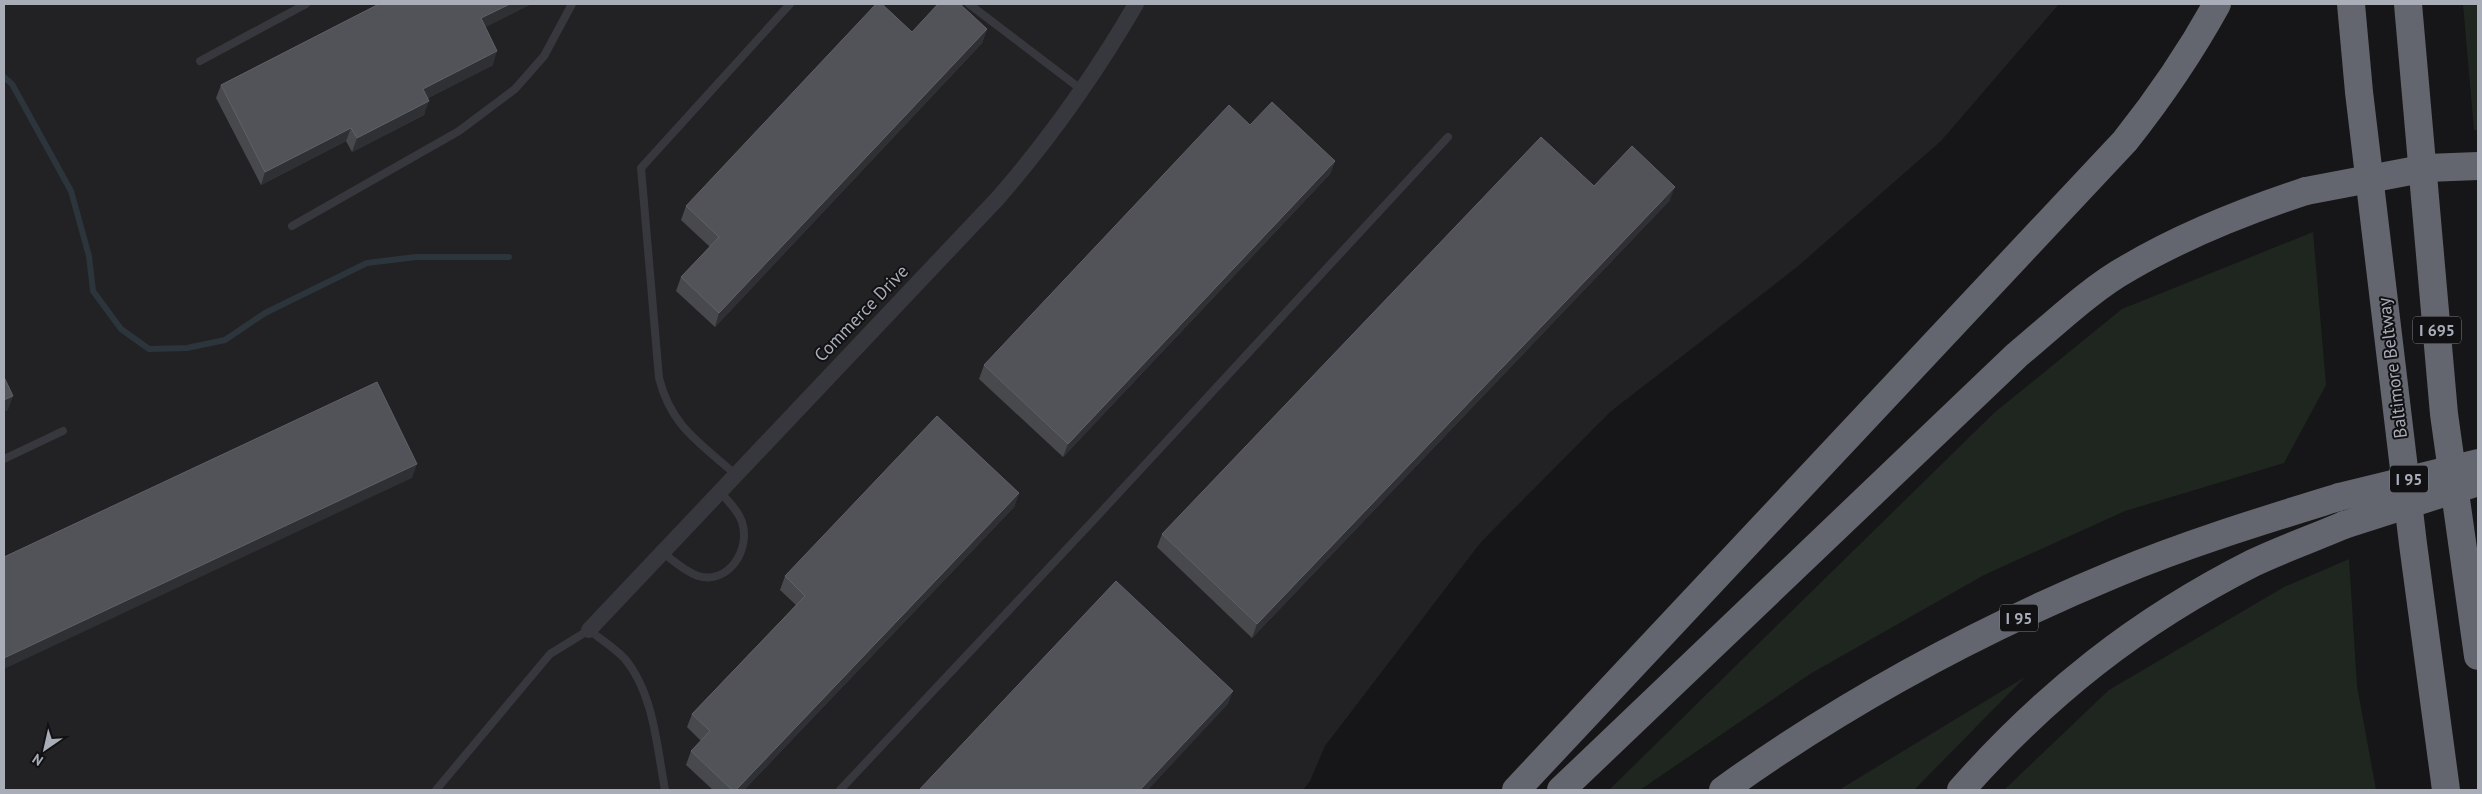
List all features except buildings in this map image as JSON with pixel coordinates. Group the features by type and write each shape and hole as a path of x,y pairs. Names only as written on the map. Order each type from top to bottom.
{"highway":[{"path":"1516,790 2125,141 2163,94 2196,42 2217,4"},
{"name":"Baltimore Beltway","path":"2352,4 2359,92 2410,525 2446,790"},
{"name":"I 695","path":"2408,4 2444,414 2478,656"},
{"path":"1561,790 2017,355 2074,307 2126,268 2241,213 2306,191 2427,168 2478,166"},
{"name":"I 95","path":"1723,790 1783,748 1907,674 2053,601 2118,572 2171,552 2340,497 2478,463"},
{"path":"1961,790 2039,708 2082,672 2138,630 2194,595 2254,563 2344,525 2478,482"}],"street":[{"name":"Commerce Drive","path":"589,630 998,198 1040,149 1082,90 1136,4"}],"lane":[{"path":"200,61 306,4"},
{"path":"292,226 459,131 515,89 544,56 572,4"},
{"path":"735,474 688,432 673,415 664,400 659,378 641,168 790,4"},
{"path":"969,4 1082,90"},
{"path":"840,790 1090,524 1448,137"},
{"path":"4,459 63,431"},
{"path":"662,552 685,571 700,576 714,576 726,572 737,562 744,541 742,522 736,510 719,491"},
{"path":"436,790 550,654 589,630 624,658 636,677 648,704 665,790"}],"shaded area":[{"path":"4,4 2059,4 1941,141 1797,267 1610,412 1481,542 1325,746 1310,781 1303,790 4,790"},
{"path":"2463,4 2478,4 2478,130 2474,130"},
{"path":"2313,232 2326,385 2284,463 2125,511 1984,575 1810,674 1640,790 1609,790 1994,413 2122,309"},
{"path":"2349,559 2357,686 2376,790 2004,790 2109,690 2284,587"},
{"path":"2025,677 1914,790 1839,790"}],"waterway":[{"path":"4,77 12,84 71,191 89,256 93,291 121,329 149,349 187,348 225,340 265,313 367,263 416,257 509,257"}]}
